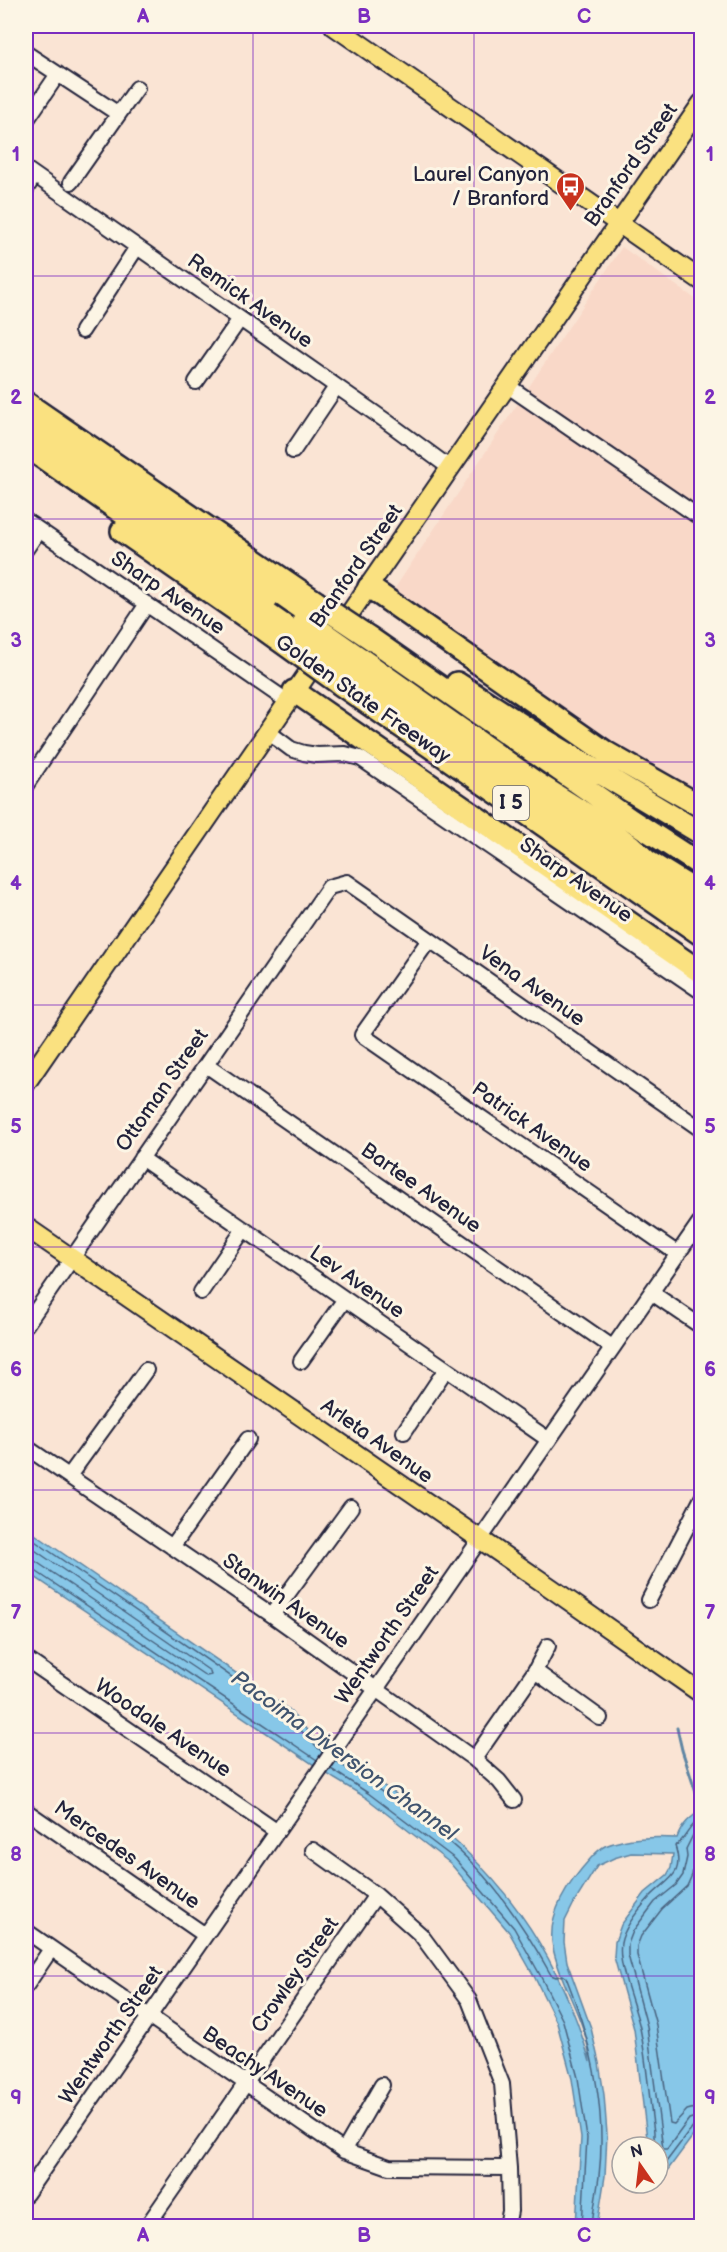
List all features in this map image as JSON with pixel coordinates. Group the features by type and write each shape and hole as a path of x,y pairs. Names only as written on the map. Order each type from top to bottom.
{"highway":[{"name":"I 5","path":"26,403 310,611 370,638 631,820 702,866"},
{"path":"26,427 310,611 348,670 702,916"},
{"path":"26,446 266,621"},
{"name":"Golden State Freeway","path":"26,464 266,621 348,670 702,935"},
{"path":"369,587 607,753 702,807"},
{"path":"414,669 458,683 550,743 702,834"},
{"path":"348,670 538,784 702,889"},
{"path":"291,696 702,973"},
{"path":"630,845 647,861 702,896"}],"main road":[{"path":"334,26 702,281"},
{"name":"Branford Street","path":"26,1083 702,103"},
{"name":"Arleta Avenue","path":"26,1227 702,1694"}],"street":[{"path":"26,53 117,113"},
{"path":"26,121 58,74"},
{"path":"70,182 136,88"},
{"path":"26,189 30,172"},
{"name":"Remick Avenue","path":"30,172 450,468"},
{"path":"82,331 137,247"},
{"path":"196,382 240,319"},
{"path":"508,386 702,519"},
{"path":"293,452 336,387"},
{"name":"Sharp Avenue","path":"26,521 291,696"},
{"path":"26,549 39,530"},
{"path":"26,785 147,603"},
{"name":"Sharp Avenue","path":"267,731 291,749 304,753 345,754 360,758 702,992"},
{"name":"Vena Avenue","path":"336,883 347,882 702,1131"},
{"name":"Ottoman Street","path":"26,1325 329,887 336,883"},
{"name":"Patrick Avenue","path":"429,940 362,1035 678,1254"},
{"name":"Bartee Avenue","path":"206,1065 612,1347"},
{"name":"Lev Avenue","path":"141,1158 549,1440"},
{"name":"Wentworth Street","path":"26,2194 702,1218"},
{"path":"201,1292 244,1229"},
{"path":"652,1293 702,1327"},
{"path":"301,1361 345,1299"},
{"path":"404,1432 446,1369"},
{"path":"69,1476 146,1370"},
{"path":"172,1547 248,1439"},
{"name":"Stanwin Avenue","path":"26,1448 272,1615 474,1759 499,1781 514,1800"},
{"path":"649,1600 702,1498"},
{"path":"272,1615 351,1507"},
{"path":"474,1759 536,1671 548,1646"},
{"name":"Woodale Avenue","path":"26,1659 276,1830"},
{"path":"536,1671 600,1718"},
{"name":"Mercedes Avenue","path":"26,1811 205,1935"},
{"path":"313,1850 376,1895 421,1935 469,2000 502,2084 509,2169 510,2211 507,2226"},
{"name":"Crowley Street","path":"147,2226 376,1895"},
{"name":"Beachy Avenue","path":"26,1931 148,2018 344,2151 389,2167 509,2169"},
{"path":"26,1986 51,1949"},
{"path":"344,2151 382,2085"}],"shaded area":[{"path":"622,247 701,303 701,796 641,763 391,594"}],"water":[{"path":"26,1528 288,1709 328,1750 403,1799 437,1825 495,1882 542,1947 577,2021 590,2062 580,2019 562,1977 553,1948 553,1923 561,1899 583,1867 603,1847 632,1839 677,1838 687,1822 701,1810 701,2125 670,2167 670,2135 647,2135 634,2029 614,1957 615,1942 621,1925 645,1893 667,1875 671,1868 673,1854 631,1853 597,1866 565,1921 564,1942 567,1962 591,2028 604,2095 607,2134 605,2176 597,2226 576,2226 581,2138 572,2079 557,2023 509,1932 450,1863 365,1797 26,1571"}],"waterway":[{"path":"700,1670 702,1666"},
{"path":"677,1728 702,1811"}],"place":[{"name":"Laurel Canyon / Branford","path":"570,212"}],"water label":[{"name":"Pacoima Diversion Channel","path":"344,1756"}]}
